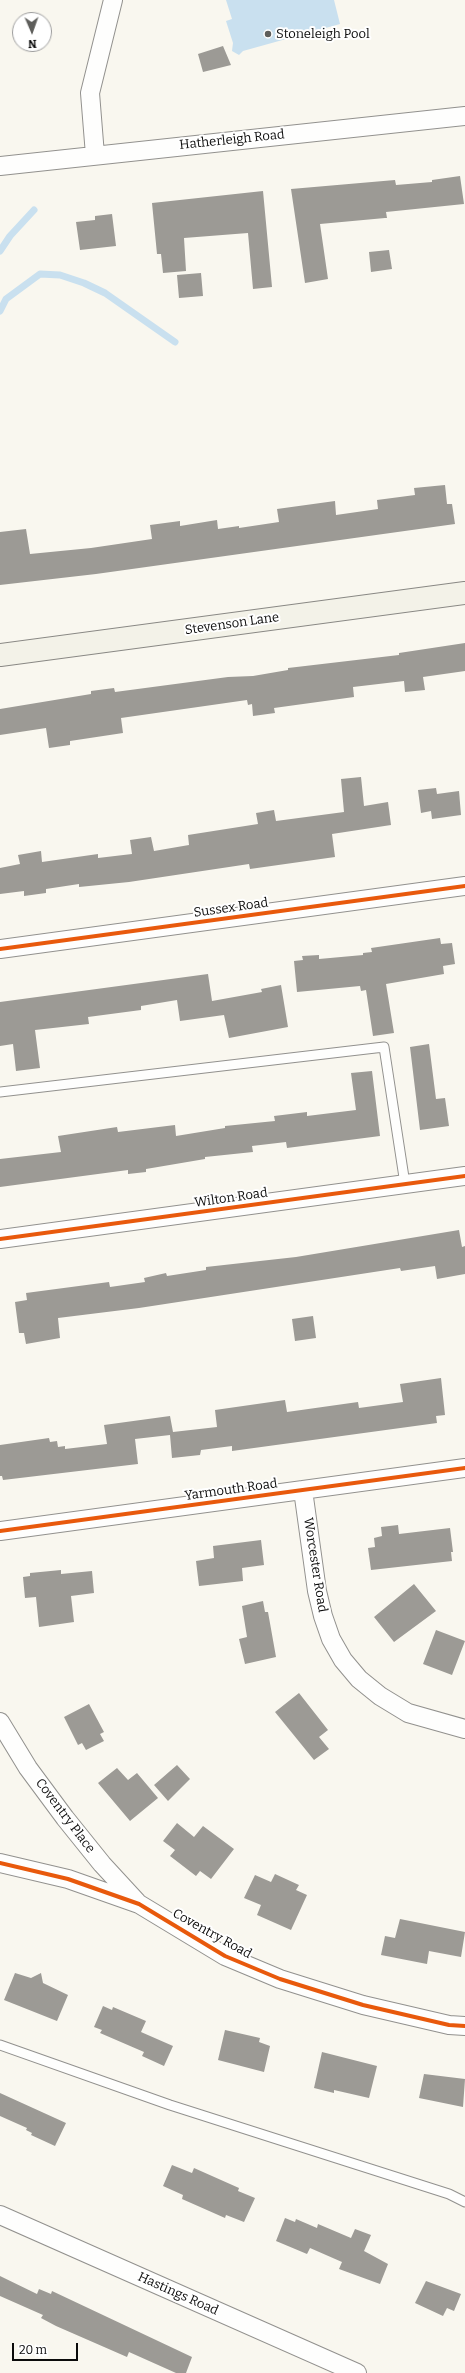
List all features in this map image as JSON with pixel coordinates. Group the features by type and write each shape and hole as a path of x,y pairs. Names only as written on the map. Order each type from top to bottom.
{"street":[{"path":"95,155 90,93 113,0"},
{"name":"Hatherleigh Road","path":"0,166 465,116"},
{"name":"Stevenson Lane","path":"0,655 465,593"},
{"name":"Sussex Road","path":"0,949 465,886"},
{"name":"Wilton Road","path":"0,1239 465,1176"},
{"name":"Yarmouth Road","path":"0,1531 465,1468"},
{"name":"Worcester Road","path":"303,1490 321,1610 331,1639 343,1660 359,1679 380,1696 408,1713 465,1728"},
{"name":"Coventry Place","path":"0,1722 28,1768 65,1818 102,1864 139,1904"},
{"name":"Coventry Road","path":"0,1863 68,1879 139,1904 225,1956 280,1979 363,2004 449,2024 465,2026"},
{"name":"Hastings Road","path":"0,2215 357,2373"}],"lane":[{"path":"0,1092 384,1047 405,1184"},
{"path":"0,2045 205,2116 450,2194 465,2202"}],"water":[{"name":"Stoneleigh Pool","path":"226,0 334,0 340,24 243,51 239,55 232,51 233,43 226,21 232,19"}],"building":[{"path":"223,46 231,65 203,72 198,54"},
{"path":"460,176 464,204 386,212 387,218 320,224 328,279 305,283 291,189 395,180 396,185 432,182 432,180"},
{"path":"263,191 272,287 253,289 248,233 184,238 186,271 163,273 161,254 157,254 152,203"},
{"path":"112,214 116,246 80,250 76,222 95,220 95,216"},
{"path":"389,250 392,269 371,272 369,252"},
{"path":"201,273 203,296 179,298 177,275"},
{"path":"445,485 447,504 452,504 455,524 96,574 0,585 0,532 26,529 30,554 91,548 152,539 150,525 180,521 180,526 217,520 218,529 239,526 239,528 279,522 277,509 335,501 336,515 378,509 377,500 415,495 414,488"},
{"path":"465,643 465,671 423,677 425,690 405,692 404,681 353,687 354,697 274,708 275,713 253,716 252,704 248,705 247,700 121,718 123,733 70,741 70,745 49,748 46,728 0,735 0,709 91,694 91,691 114,688 115,692 228,677 253,676 288,670 288,668 399,655 399,653"},
{"path":"361,777 364,806 388,802 391,825 332,834 335,857 250,869 249,864 129,882 79,887 79,884 46,889 46,893 24,896 24,891 0,894 0,868 20,864 18,855 41,851 42,862 98,854 98,858 132,854 130,840 151,837 154,851 189,845 188,835 258,824 256,813 274,810 276,821 344,812 341,779"},
{"path":"436,788 437,794 459,791 461,815 432,819 431,811 421,813 418,790"},
{"path":"440,938 441,944 452,943 455,964 443,966 444,974 386,984 394,1033 373,1036 366,990 361,991 360,986 297,992 294,961 303,960 302,956 319,955 319,959 363,955 363,953 372,952 371,948"},
{"path":"208,974 212,1001 262,992 261,989 281,985 288,1027 229,1038 224,1015 180,1021 177,1000 141,1006 141,1010 88,1017 89,1024 35,1030 40,1068 16,1071 13,1044 0,1046 0,1002"},
{"path":"429,1044 436,1099 445,1098 449,1126 420,1130 410,1047"},
{"path":"372,1071 380,1136 287,1148 286,1142 252,1146 253,1152 205,1157 205,1159 146,1169 146,1172 128,1174 128,1170 0,1187 0,1159 61,1152 58,1136 117,1127 118,1132 175,1125 176,1136 225,1128 225,1126 275,1121 274,1116 307,1112 307,1116 356,1110 351,1073"},
{"path":"459,1230 462,1247 465,1246 465,1274 437,1279 435,1266 401,1271 400,1268 139,1308 58,1318 60,1338 26,1344 24,1333 19,1333 15,1302 27,1300 26,1293 109,1282 110,1287 145,1282 144,1278 166,1273 167,1276 206,1270 206,1267 296,1257"},
{"path":"313,1316 316,1338 295,1341 292,1319"},
{"path":"441,1378 445,1415 436,1416 437,1423 232,1451 232,1446 201,1450 200,1455 172,1458 170,1435 135,1439 138,1464 3,1480 2,1476 0,1476 0,1445 49,1438 50,1442 57,1441 58,1447 65,1446 65,1449 107,1444 104,1425 170,1416 173,1432 217,1427 215,1410 285,1400 287,1412 358,1402 359,1408 403,1402 400,1384"},
{"path":"398,1525 399,1534 450,1528 453,1552 451,1552 452,1561 371,1570 368,1548 375,1547 374,1538 382,1536 381,1527"},
{"path":"261,1540 264,1565 242,1568 243,1581 199,1586 196,1561 214,1558 213,1546"},
{"path":"61,1570 61,1574 92,1571 94,1593 71,1596 74,1622 39,1627 36,1597 25,1598 23,1577 30,1576 30,1573"},
{"path":"414,1584 436,1611 394,1642 374,1617"},
{"path":"263,1601 265,1612 268,1612 276,1657 245,1664 239,1639 247,1637 242,1606"},
{"path":"436,1630 465,1641 452,1675 423,1664"},
{"path":"299,1693 328,1730 319,1737 329,1749 314,1760 275,1712"},
{"path":"89,1704 104,1732 100,1734 104,1741 86,1750 82,1743 78,1745 64,1717"},
{"path":"177,1765 190,1779 168,1801 154,1785"},
{"path":"117,1768 128,1780 137,1773 158,1798 130,1821 98,1783"},
{"path":"177,1823 194,1837 203,1826 234,1849 211,1879 200,1871 196,1876 170,1856 175,1850 163,1841"},
{"path":"275,1874 299,1885 296,1890 307,1895 291,1930 257,1915 261,1905 244,1898 255,1875 271,1882"},
{"path":"400,1919 465,1932 461,1957 429,1951 427,1964 381,1955 385,1936 395,1938"},
{"path":"15,1973 31,1978 41,1973 43,1983 68,1995 57,2021 4,2000"},
{"path":"103,2006 112,2010 113,2007 146,2021 141,2032 173,2046 164,2066 142,2056 144,2052 100,2033 102,2030 94,2027"},
{"path":"225,2030 260,2038 259,2042 270,2046 264,2072 218,2060"},
{"path":"322,2052 377,2066 369,2098 334,2090 334,2093 314,2088"},
{"path":"424,2074 465,2079 463,2107 419,2098"},
{"path":"0,2093 66,2123 55,2146 31,2135 32,2133 26,2130 27,2128 0,2116"},
{"path":"172,2165 192,2173 194,2168 239,2188 238,2191 255,2198 244,2222 226,2215 225,2218 182,2199 183,2195 163,2186"},
{"path":"285,2218 295,2222 296,2219 317,2228 318,2224 351,2238 355,2229 371,2235 364,2251 388,2264 380,2284 339,2269 342,2262 310,2248 307,2254 276,2241"},
{"path":"0,2276 37,2294 39,2289 51,2294 52,2291 192,2357 186,2373 176,2373 129,2352 127,2357 56,2326 41,2318 43,2315 0,2296"},
{"path":"426,2281 461,2294 454,2311 447,2308 443,2316 415,2303"}],"waterway":[{"path":"0,251 10,236 34,210"},
{"path":"0,311 6,299 40,274 60,275 84,283 105,293 175,342"}],"cycle path":[{"path":"0,949 465,886"},
{"path":"0,1239 465,1176"},
{"path":"0,1531 465,1468"},
{"path":"0,1863 68,1879 139,1904 225,1956 280,1979 363,2005 449,2025 465,2026"}],"place":[{"name":"Stoneleigh Pool","path":"268,34"}]}
